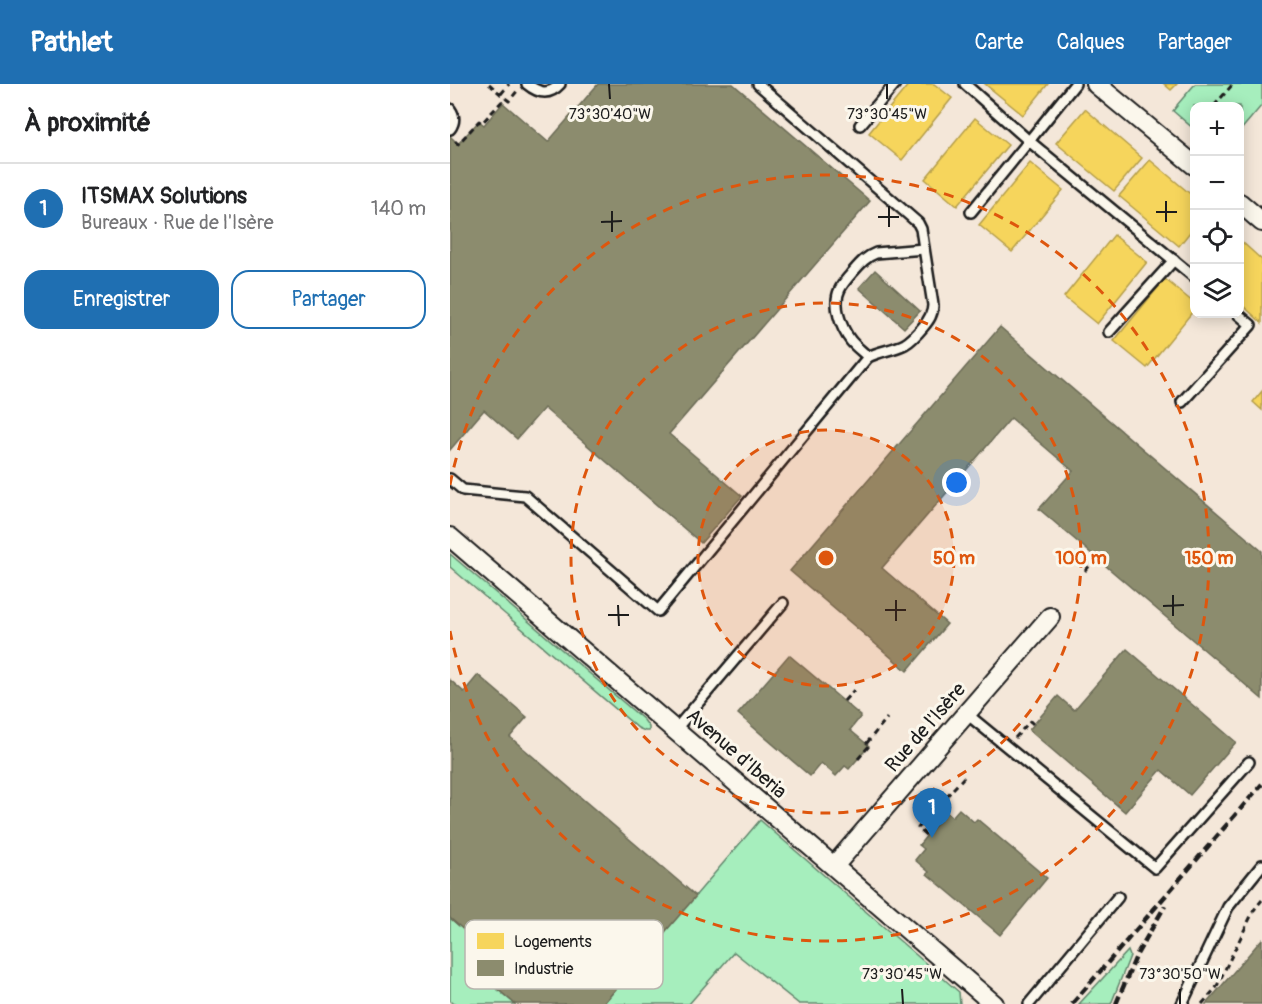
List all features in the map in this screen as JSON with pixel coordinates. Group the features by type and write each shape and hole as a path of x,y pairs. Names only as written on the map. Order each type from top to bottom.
{"street":[{"path":"1096,84 1190,162"},
{"path":"1244,210 1262,222"},
{"name":"Avenue d'Iberia","path":"450,537 994,1004"},
{"name":"Rue de l'Isère","path":"834,866 1050,617"}],"lane":[{"path":"526,84 545,93 560,84"},
{"path":"450,479 463,490 525,496 658,611 868,357 906,344 931,316 933,305 921,229 913,217 758,84"},
{"path":"860,125 895,84"},
{"path":"965,84 1029,141 1174,260 1190,269"},
{"path":"971,212 1075,84"},
{"path":"450,108 454,123 450,129"},
{"path":"868,357 851,340 843,326 836,298 839,290 862,261 870,255 924,249"},
{"path":"1109,332 1174,260"},
{"path":"1182,402 1251,325 1243,318"},
{"path":"675,730 783,603"},
{"path":"967,714 1155,868 1249,762"},
{"path":"1182,1004 1228,907 1262,865"},
{"path":"1029,1004 1118,897"}],"path":[{"path":"489,84 494,86 508,101 517,91"},
{"path":"501,94 509,84"},
{"path":"1217,102 1233,84"},
{"path":"454,140 458,144 505,98"},
{"path":"1085,571 1097,558"},
{"path":"844,701 854,690"},
{"path":"858,759 869,746 866,744 887,718"},
{"path":"1014,739 1030,721 1034,725"},
{"path":"926,835 918,828 964,777"},
{"path":"1202,1004 1216,988 1254,910 1262,900"}],"green space":[{"path":"1195,84 1262,84 1262,105 1244,126 1244,102 1190,102 1190,126 1173,111"},
{"path":"450,554 644,720 649,731 638,728 450,567"},
{"path":"760,820 959,992 960,1004 799,1004 734,952 689,1004 603,1004 616,989 663,989 663,934"},
{"path":"450,918 465,931 465,989 497,989 515,1004 453,1004 450,1001"},
{"path":"1128,951 1130,956 1111,1004 1079,1004"}],"building: Logements":[{"path":"909,84 934,84 952,98 902,160 869,133"},
{"path":"985,84 1048,84 1023,115"},
{"path":"1164,84 1177,84 1171,90"},
{"path":"1085,109 1142,158 1114,191 1056,143"},
{"path":"975,118 1008,145 957,206 925,179"},
{"path":"1150,160 1190,194 1190,232 1179,246 1119,196"},
{"path":"1030,163 1063,190 1012,252 979,225"},
{"path":"1114,235 1147,262 1097,324 1064,297"},
{"path":"1244,244 1262,260 1262,323 1244,307"},
{"path":"1165,279 1190,300 1190,315 1147,368 1114,341"},
{"path":"1262,391 1262,410 1253,402"}],"building: Industrie":[{"path":"598,84 733,84 870,201 669,434 742,496 701,543 544,408 517,439 484,410 450,450 450,136 458,144 479,121 484,125 503,103 548,142"},
{"path":"875,270 920,311 904,328 859,288"},
{"path":"1000,327 1262,551 1262,699 1039,509 1073,471 1011,418 882,568 947,624 907,671 790,571"},
{"path":"1127,649 1236,742 1190,795 1161,770 1125,812 1029,730 1058,696 1074,710"},
{"path":"789,655 861,716 850,730 869,746 849,769 845,766 836,776 821,763 810,776 738,714"},
{"path":"478,675 527,717 510,737 696,896 663,934 663,920 465,920 465,931 450,918 450,680 464,692"},
{"path":"959,809 974,822 977,819 1047,878 1000,935 927,874 929,872 915,860 924,849 919,845 946,812 952,817"},
{"path":"1262,939 1262,1004 1206,1004"},
{"path":"497,989 616,989 603,1004 515,1004"}],"railway":[{"path":"1072,1004 1262,784"},
{"path":"1116,1004 1137,954 1165,906"}],"place":[{"name":"ITSMAX Solutions","path":"932,838"}]}
